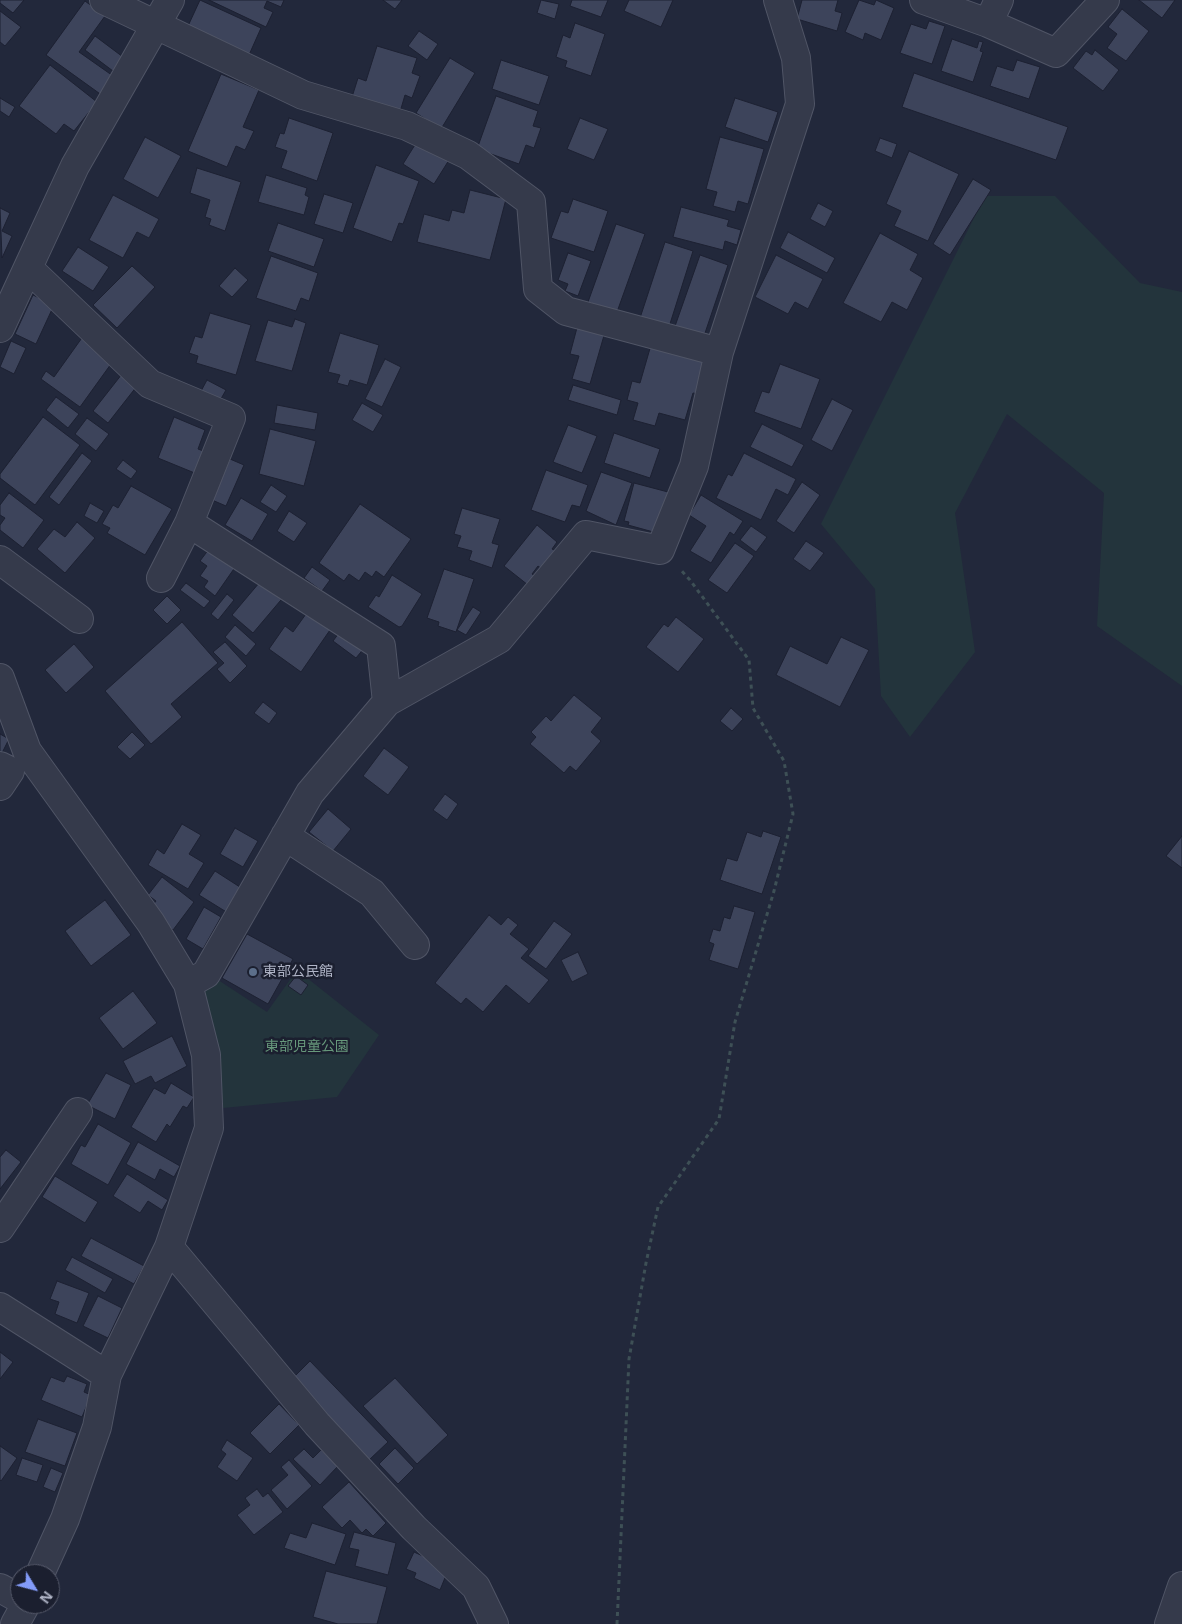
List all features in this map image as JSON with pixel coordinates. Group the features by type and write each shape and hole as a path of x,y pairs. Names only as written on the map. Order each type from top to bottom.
{"street":[{"path":"104,0 303,95 407,126 468,155 531,202 538,289 566,311 719,352"},
{"path":"0,328 75,166 170,0"},
{"path":"188,984 206,974 310,793 387,702 499,639 586,536 660,550 694,466 719,352 800,104 796,58 778,0"},
{"path":"924,0 993,12 1056,53 1106,0"},
{"path":"28,268 150,384 231,418 189,523 161,578"},
{"path":"189,523 381,646 387,702"},
{"path":"0,560 79,619"},
{"path":"0,678 9,769 151,922 188,984 206,1054 209,1128 169,1247 107,1375 97,1427 64,1519 44,1564"},
{"path":"285,836 372,894 415,945"},
{"path":"0,1228 78,1112"},
{"path":"169,1247 317,1424 414,1528 476,1587 494,1624"},
{"path":"0,1307 107,1375"},
{"path":"1169,1624 1182,1586"}],"path":[{"path":"617,1624 629,1359 658,1207 719,1119 735,1022 774,891 793,814 784,761 753,708 749,660 690,580 660,550"}],"green space":[{"path":"985,196 1055,196 1140,283 1182,292 1182,686 1097,626 1104,493 1007,414 955,513 975,652 910,737 881,696 875,589 821,524"},
{"name":"東部児童公園","path":"297,970 379,1035 337,1097 223,1108 212,1019 194,1003 212,976 267,1012"}],"building":[{"path":"0,0 24,0 13,13 0,3"},
{"path":"200,0 261,28 249,55 188,26"},
{"path":"209,0 284,0 281,7 267,1 264,8 273,12 266,27"},
{"path":"383,0 402,0 395,9"},
{"path":"541,0 559,4 555,19 537,13"},
{"path":"572,0 608,0 601,17 570,6"},
{"path":"629,0 673,0 661,27 624,11"},
{"path":"802,0 838,0 835,11 842,13 837,31 797,19"},
{"path":"859,0 874,5 876,0 894,8 881,40 865,33 863,40 845,32"},
{"path":"1139,0 1175,0 1162,18"},
{"path":"85,1 105,16 79,52 116,78 103,96 46,55"},
{"path":"1122,9 1149,31 1126,61 1107,48 1117,34 1108,27"},
{"path":"0,11 21,27 5,46 0,42"},
{"path":"929,21 945,26 932,64 900,53 911,24 926,29"},
{"path":"575,23 605,34 591,76 565,67 567,61 556,57 563,35 570,38"},
{"path":"419,31 438,44 427,60 408,46"},
{"path":"95,36 123,57 113,71 85,50"},
{"path":"952,39 977,48 979,41 983,42 980,51 983,52 973,82 941,71"},
{"path":"377,46 417,58 412,73 420,76 412,98 405,95 400,112 352,97 358,78 366,81"},
{"path":"1095,50 1119,70 1103,91 1073,68 1086,51 1092,55"},
{"path":"450,58 475,73 441,129 416,113"},
{"path":"501,60 549,76 539,105 492,89"},
{"path":"1017,60 1040,67 1029,99 990,86 997,66 1013,71"},
{"path":"50,65 97,102 74,131 64,124 56,134 19,106"},
{"path":"914,73 1068,127 1056,160 902,107"},
{"path":"221,74 259,90 243,127 254,131 245,150 236,146 227,167 188,151"},
{"path":"496,96 538,111 533,126 541,128 534,148 526,145 519,164 477,149"},
{"path":"0,98 15,107 9,117 0,111"},
{"path":"735,98 778,112 768,142 725,127"},
{"path":"289,118 333,133 317,181 281,168 287,151 275,147 280,133 284,134"},
{"path":"580,118 608,129 594,160 567,149"},
{"path":"145,137 181,156 158,198 123,179"},
{"path":"720,137 764,149 748,204 738,201 735,212 713,206 717,192 706,189"},
{"path":"880,138 897,144 892,158 875,151"},
{"path":"418,140 449,160 434,184 403,164"},
{"path":"909,151 959,174 928,241 894,226 901,211 886,204"},
{"path":"376,165 419,181 403,224 399,223 392,242 353,228"},
{"path":"197,168 241,182 225,231 209,225 211,219 205,217 210,200 190,193"},
{"path":"266,175 307,188 305,195 309,197 304,215 258,202"},
{"path":"973,179 991,190 950,255 933,244"},
{"path":"470,190 506,199 490,260 417,242 424,214 449,221 452,210 464,213"},
{"path":"324,194 353,203 343,233 314,224"},
{"path":"113,195 159,219 149,238 137,232 123,258 89,240"},
{"path":"573,199 608,211 594,252 551,238 561,211 568,213"},
{"path":"818,203 833,211 825,227 810,219"},
{"path":"681,207 729,220 727,226 741,230 737,245 725,241 723,250 673,237"},
{"path":"0,208 10,213 2,231 12,236 2,258"},
{"path":"278,223 324,239 314,267 268,251"},
{"path":"616,224 645,234 617,312 588,302"},
{"path":"788,232 835,258 827,273 780,248"},
{"path":"880,233 918,254 910,270 923,278 907,310 892,302 881,322 843,303"},
{"path":"665,242 693,251 669,327 640,318"},
{"path":"78,247 109,267 93,291 62,271"},
{"path":"568,253 591,261 578,296 565,291 568,284 558,280"},
{"path":"700,255 728,265 703,339 674,329"},
{"path":"776,255 823,279 808,309 795,302 788,314 755,297"},
{"path":"271,256 318,273 309,301 301,298 296,311 256,298"},
{"path":"132,266 155,287 117,328 93,305"},
{"path":"235,268 248,280 232,297 219,286"},
{"path":"33,295 54,305 36,344 15,334"},
{"path":"210,313 251,325 236,375 196,363 198,356 189,353 195,336 202,338"},
{"path":"295,319 306,323 292,371 255,361 268,320 292,327"},
{"path":"578,324 605,332 590,384 572,379 579,356 570,354"},
{"path":"340,333 379,345 367,385 350,380 348,386 337,383 340,375 328,372"},
{"path":"84,335 116,357 80,407 41,379 46,371 54,377"},
{"path":"11,341 26,348 14,374 0,367"},
{"path":"651,345 708,362 699,394 693,393 685,420 659,413 655,426 633,420 638,403 627,400 632,381 640,383"},
{"path":"385,359 401,367 382,407 365,399"},
{"path":"780,364 820,379 801,429 754,412 762,391 769,393"},
{"path":"122,374 137,386 108,423 93,411"},
{"path":"207,380 226,390 218,404 200,393"},
{"path":"573,385 621,400 617,415 568,400"},
{"path":"56,397 79,414 68,428 46,410"},
{"path":"832,399 853,410 832,451 811,440"},
{"path":"362,403 383,415 373,432 352,420"},
{"path":"277,405 318,413 315,430 274,423"},
{"path":"43,417 80,445 35,505 0,478 0,474"},
{"path":"174,417 205,430 198,449 211,454 202,476 158,458"},
{"path":"87,418 109,434 96,451 75,434"},
{"path":"762,424 804,445 792,467 750,447"},
{"path":"568,425 597,436 582,473 553,462"},
{"path":"270,429 316,441 304,486 259,474"},
{"path":"614,433 660,449 650,478 604,463"},
{"path":"82,453 92,461 59,505 49,497"},
{"path":"744,453 796,479 788,495 776,489 761,520 716,498 728,474 732,476"},
{"path":"230,459 244,465 226,506 212,500"},
{"path":"123,460 137,471 131,479 116,469"},
{"path":"546,470 588,485 580,507 572,505 565,522 531,510"},
{"path":"601,472 632,483 616,525 586,511"},
{"path":"802,482 820,495 794,533 776,521"},
{"path":"634,483 668,492 657,533 628,525 629,522 624,521"},
{"path":"271,485 287,496 276,512 260,502"},
{"path":"131,486 172,509 145,555 107,533 110,528 102,524 113,505 118,508"},
{"path":"9,493 44,520 23,548 0,530 0,525 5,518 0,515 0,505"},
{"path":"701,495 743,521 734,535 730,532 711,563 690,551 706,526 689,515"},
{"path":"241,498 268,514 252,541 225,525"},
{"path":"90,503 104,511 97,523 84,516"},
{"path":"360,504 411,539 384,577 376,571 372,577 365,572 359,581 349,574 344,581 319,563"},
{"path":"462,508 500,519 492,543 499,545 492,568 469,560 472,551 457,547 461,536 454,534"},
{"path":"289,511 307,523 294,542 277,531"},
{"path":"77,522 95,538 65,573 37,549 54,529 65,537"},
{"path":"537,525 557,542 552,549 556,551 542,569 538,566 532,574 535,576 528,585 504,566"},
{"path":"751,526 767,537 756,552 740,540"},
{"path":"806,541 824,553 810,571 793,559"},
{"path":"735,543 754,556 727,593 708,580"},
{"path":"212,545 238,563 215,596 204,587 208,581 200,576 207,566 200,561"},
{"path":"312,567 330,580 322,591 304,578"},
{"path":"444,569 474,579 456,632 438,626 439,622 427,618"},
{"path":"392,575 422,594 402,626 399,627 368,607 376,595 379,597"},
{"path":"265,576 286,594 253,633 232,615"},
{"path":"186,583 210,601 204,608 180,590"},
{"path":"227,594 234,600 218,620 211,614"},
{"path":"167,596 181,610 167,624 153,610"},
{"path":"473,607 481,612 466,635 457,630"},
{"path":"306,614 330,630 301,672 269,649 285,626 293,632"},
{"path":"676,617 704,639 678,672 646,647 664,624 668,627"},
{"path":"182,622 218,663 171,704 182,717 151,744 105,691"},
{"path":"235,625 256,644 246,656 225,637"},
{"path":"342,629 365,647 356,658 333,641"},
{"path":"841,637 869,650 840,707 776,675 790,646 827,664"},
{"path":"225,642 247,666 230,683 217,669 224,663 213,652"},
{"path":"74,644 94,667 66,693 45,670"},
{"path":"574,695 602,718 591,732 601,741 576,771 570,766 564,773 530,744 536,737 531,732 546,716 551,721"},
{"path":"263,702 277,713 269,724 254,713"},
{"path":"731,708 743,719 732,731 720,721"},
{"path":"132,732 145,745 130,759 117,747"},
{"path":"0,734 9,739 0,757"},
{"path":"384,748 409,767 388,795 363,776"},
{"path":"445,794 458,804 447,820 433,810"},
{"path":"328,809 351,829 333,851 309,832"},
{"path":"182,824 201,835 189,854 204,863 188,889 148,865 157,849 164,854"},
{"path":"235,828 258,841 243,867 220,854"},
{"path":"763,831 781,837 762,894 720,880 727,858 737,861 747,832 761,837"},
{"path":"1182,836 1182,868 1166,856"},
{"path":"215,871 243,889 228,913 199,895"},
{"path":"162,877 194,902 173,930 155,917 152,906 156,901 148,895"},
{"path":"105,900 131,935 91,966 65,931"},
{"path":"734,906 755,912 738,969 709,960 714,944 709,942 713,929 720,931 724,917 730,919"},
{"path":"204,907 221,917 203,949 186,939"},
{"path":"489,915 501,925 508,917 518,925 510,934 529,949 521,958 549,980 529,1004 506,985 483,1012 466,998 461,1004 435,983"},
{"path":"554,921 572,934 546,969 528,956"},
{"path":"247,934 293,959 268,1004 222,978"},
{"path":"578,952 588,974 572,982 561,960"},
{"path":"296,976 308,985 301,995 288,986"},
{"path":"133,991 157,1023 123,1049 99,1018"},
{"path":"172,1036 187,1066 155,1083 151,1076 135,1084 123,1061"},
{"path":"106,1073 131,1085 115,1119 87,1105"},
{"path":"171,1083 194,1097 187,1108 183,1106 170,1127 167,1124 156,1142 131,1127 154,1088 165,1094"},
{"path":"98,1124 131,1143 108,1185 71,1164 81,1145 85,1147"},
{"path":"138,1142 180,1166 174,1177 160,1169 155,1180 126,1164"},
{"path":"6,1150 21,1162 0,1189 0,1157"},
{"path":"127,1174 168,1200 162,1210 148,1201 140,1213 113,1196"},
{"path":"55,1176 98,1202 85,1223 42,1197"},
{"path":"91,1238 144,1266 134,1284 81,1256"},
{"path":"72,1257 113,1279 105,1293 65,1270"},
{"path":"57,1281 89,1293 77,1323 55,1314 59,1302 50,1299"},
{"path":"98,1296 122,1308 108,1338 83,1326"},
{"path":"0,1352 13,1362 0,1379"},
{"path":"310,1361 388,1442 369,1460 291,1380"},
{"path":"67,1376 87,1384 84,1392 91,1395 82,1417 41,1400 51,1377 64,1382"},
{"path":"395,1378 448,1435 417,1464 363,1406"},
{"path":"279,1404 299,1425 270,1454 250,1433"},
{"path":"38,1419 77,1433 65,1466 25,1452"},
{"path":"227,1440 253,1458 237,1481 217,1467 226,1454 221,1450"},
{"path":"0,1446 17,1458 1,1481 0,1480"},
{"path":"395,1448 414,1468 398,1484 379,1464"},
{"path":"304,1449 313,1458 321,1450 338,1466 320,1485 293,1459"},
{"path":"22,1458 43,1465 37,1482 16,1475"},
{"path":"289,1460 312,1486 287,1509 271,1490 288,1475 281,1467"},
{"path":"51,1468 63,1473 55,1492 43,1487"},
{"path":"349,1482 386,1523 373,1536 366,1529 362,1533 350,1520 342,1528 322,1507"},
{"path":"257,1489 263,1497 268,1493 283,1512 254,1535 237,1515 250,1505 245,1498"},
{"path":"312,1523 346,1534 335,1565 284,1548 290,1533 306,1538"},
{"path":"354,1532 396,1543 388,1575 355,1566 359,1550 349,1548"},
{"path":"414,1552 449,1568 440,1590 414,1578 416,1573 406,1569"},
{"path":"326,1571 387,1587 377,1624 338,1624 313,1617"}],"place":[{"name":"東部公民館","path":"253,972"}]}
